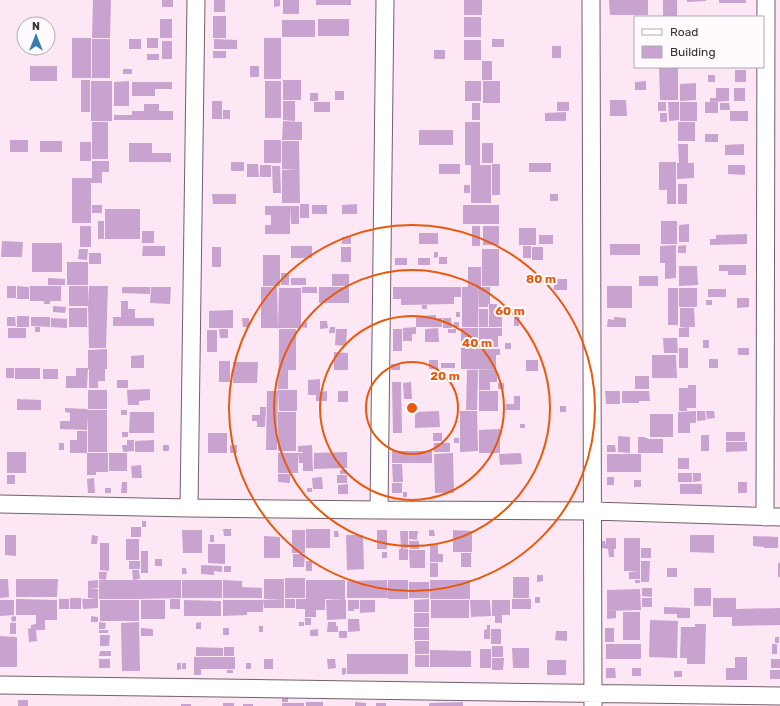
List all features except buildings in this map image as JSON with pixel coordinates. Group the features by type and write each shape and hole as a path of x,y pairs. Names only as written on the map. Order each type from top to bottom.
{"street":[{"path":"189,508 196,0"},
{"path":"379,510 385,0"},
{"path":"591,0 593,700"},
{"path":"0,504 189,508 593,511 772,517 766,0"},
{"path":"0,685 593,700 780,696"}]}
